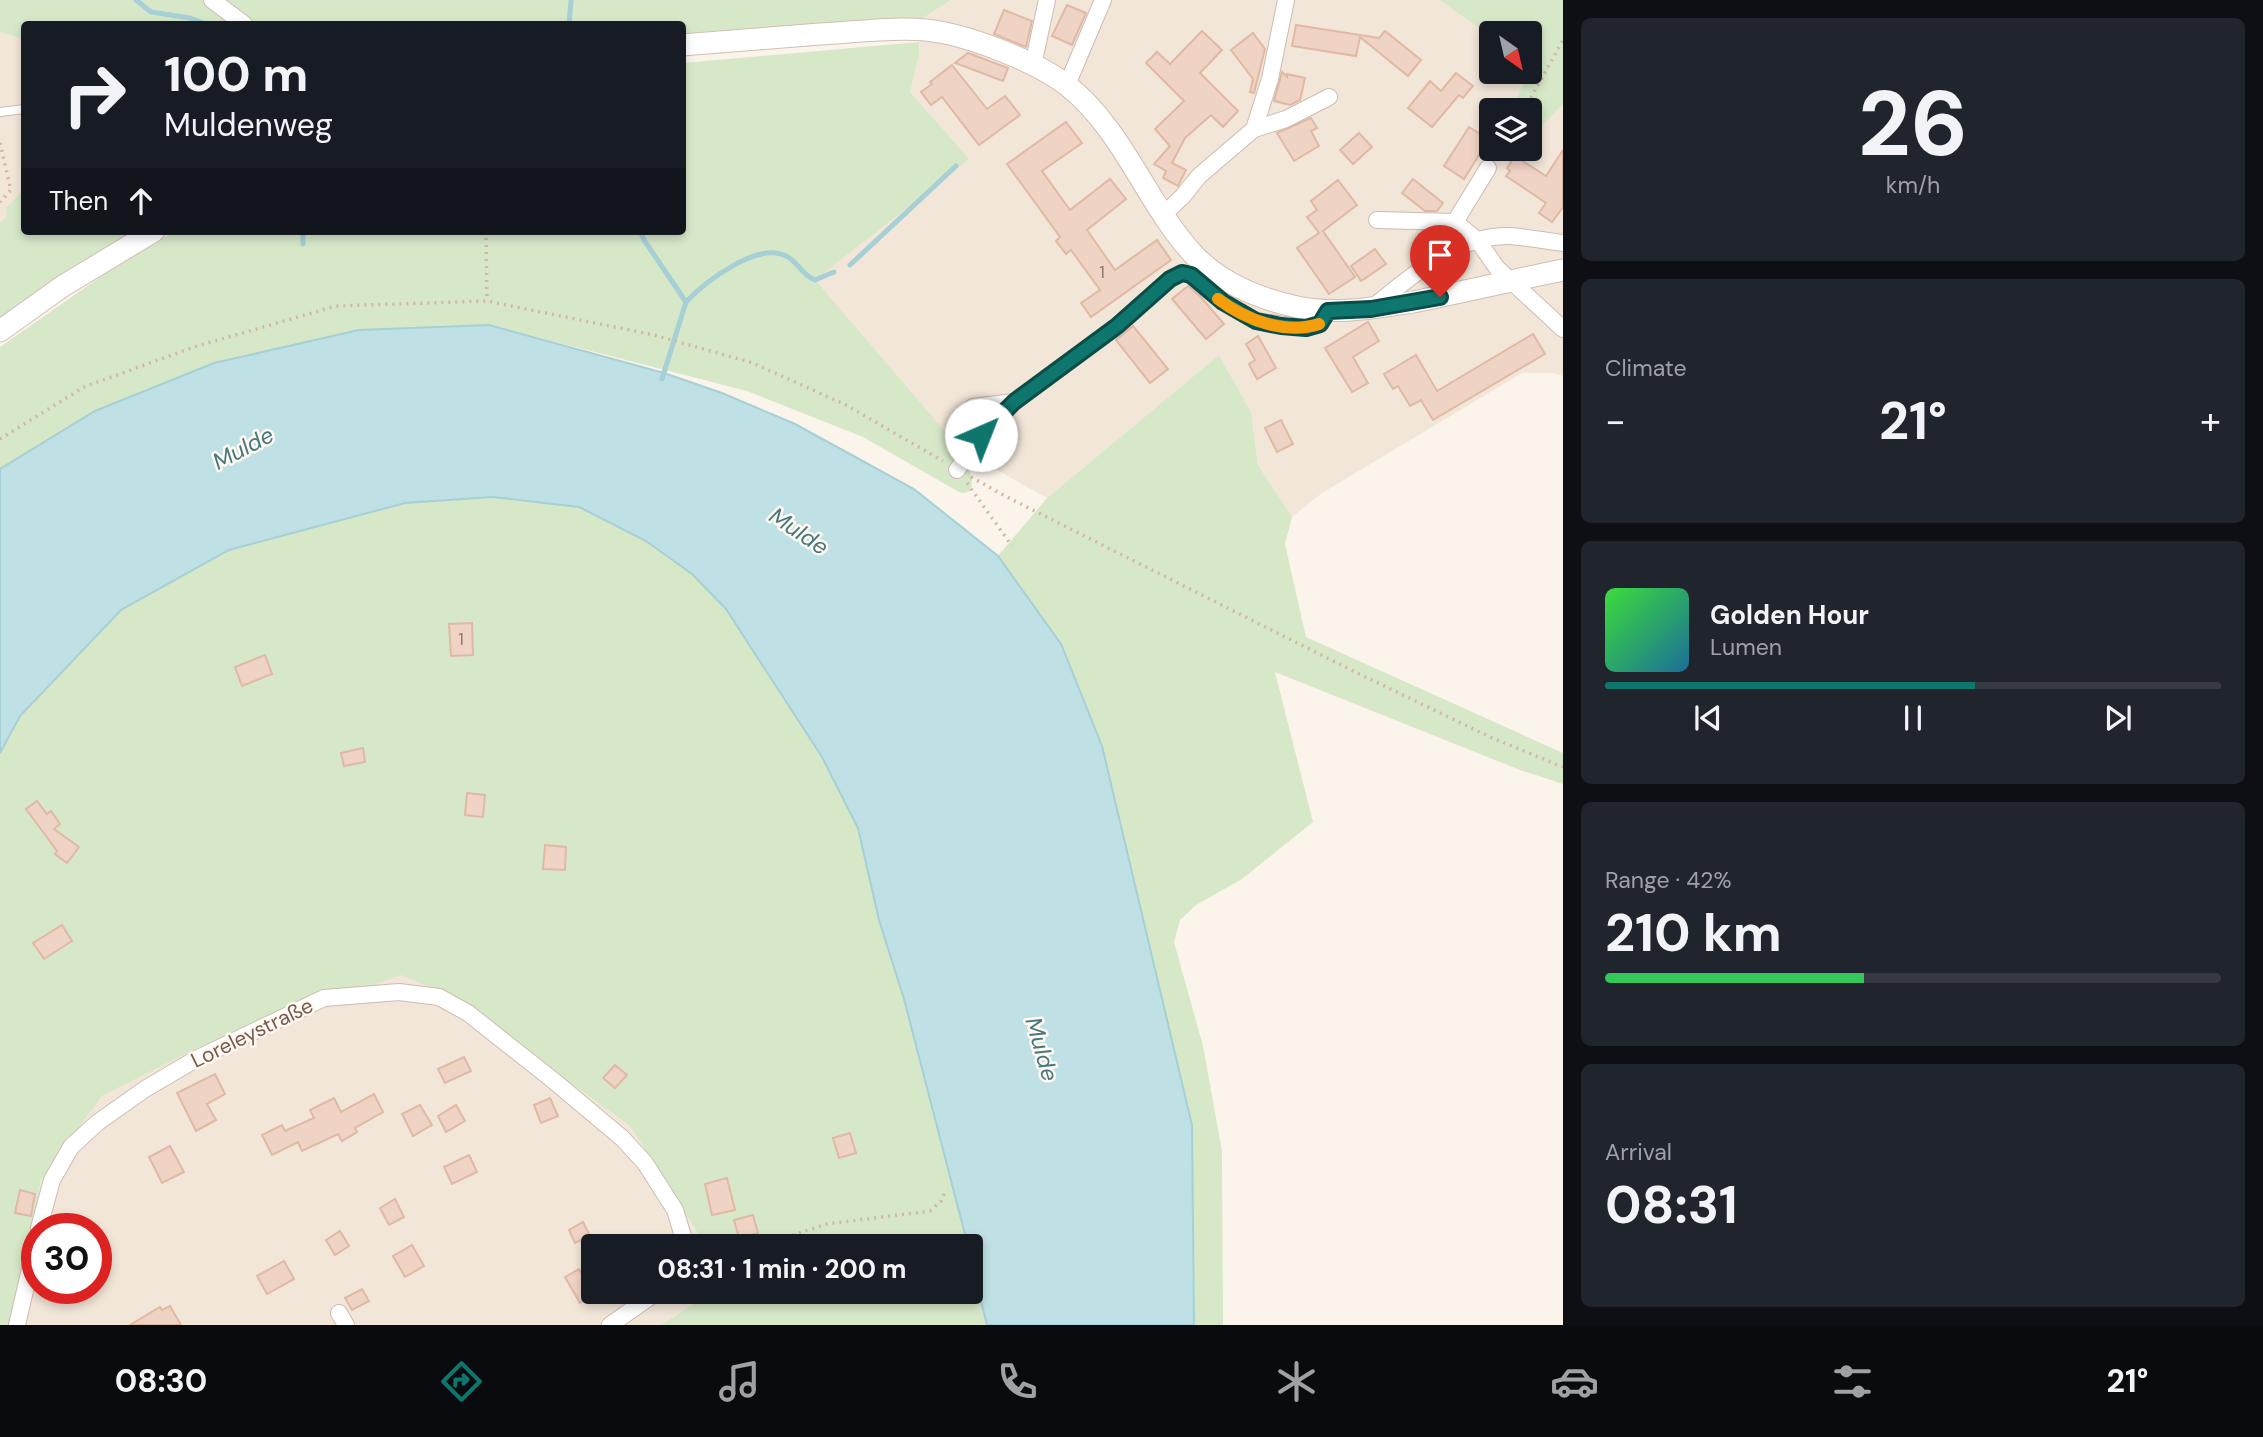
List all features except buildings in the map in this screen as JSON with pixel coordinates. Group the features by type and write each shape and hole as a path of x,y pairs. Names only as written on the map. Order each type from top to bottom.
{"main road":[{"path":"686,45 897,30 950,34 1033,65 1067,85 1100,118 1196,257 1229,282 1275,302 1328,311 1371,309 1563,270"},
{"path":"0,331 63,286 147,235"}],"street":[{"path":"212,0 240,21"},
{"path":"1033,65 1047,0"},
{"path":"1067,85 1103,0"},
{"path":"1254,129 1270,79 1286,0"},
{"path":"1164,214 1199,176 1254,129 1286,120 1329,97"},
{"path":"1455,222 1488,169"},
{"path":"1377,220 1455,222 1478,241 1497,268 1563,329"},
{"path":"1371,309 1424,266 1453,250 1486,238 1509,236 1563,243"},
{"path":"957,470 981,435 1014,402 1117,326 1170,279 1182,273 1191,275 1223,302 1256,321 1306,328 1320,324 1328,311"},
{"path":"973,407 1014,402"},
{"name":"Loreleystraße","path":"43,1213 52,1180 71,1147 97,1123 145,1088 196,1059 324,998 398,992 439,997 468,1013 622,1138 645,1163 675,1210 682,1234"},
{"path":"17,1325 22,1304"},
{"path":"610,1325 640,1304"}],"lane":[{"path":"0,112 21,109"}],"path":[{"path":"1531,98 1563,40"},
{"path":"0,143 11,190 0,202"},
{"path":"486,235 487,301"},
{"path":"0,439 84,387 194,347 336,306 487,301 663,337 753,363 846,405 1005,496 1347,668 1490,737 1563,767"},
{"path":"957,470 1012,546"},
{"path":"797,1234 827,1224 930,1211 941,1202 945,1191"}],"shaded area":[{"path":"951,0 1439,0 1479,28 1479,84 1523,84 1516,98 1479,98 1479,161 1542,161 1542,125 1563,104 1563,376 1553,373 1522,373 1322,493 1292,517 1258,465 1251,412 1219,355 1047,498 961,450 814,280 968,159 910,92 919,56 920,20"},
{"path":"0,32 21,38 21,192 7,207 7,217 0,222"},
{"path":"94,791 449,995 630,1126 698,1234 581,1234 581,1304 693,1304 661,1325 17,1325 21,1301 21,1304 112,1304 112,1213 36,1213 41,1180 102,1096 197,1047"}],"green space":[{"path":"0,0 951,0 920,20 686,36 686,21 21,21 21,38 0,32"},
{"path":"1439,0 1563,0 1563,104 1542,126 1542,98 1516,98 1523,84 1542,84 1542,21 1479,21 1479,28"},
{"path":"919,42 919,56 910,92 969,159 815,280 961,450 971,476 970,491 959,492 863,437 747,391 489,325 95,411 0,469 0,347 123,261 169,235 686,235 686,63"},
{"path":"21,192 21,235 131,235 0,320 0,222 7,217 6,208"},
{"path":"1219,355 1251,412 1258,465 1292,517 1285,544 1306,637 1563,753 1563,784 1520,770 1275,672 1313,822 1242,879 1196,905 1180,920 1174,942 1203,1046 1222,1151 1223,1325 1194,1325 1192,1125 998,556 1047,498"},
{"path":"492,497 579,507 646,541 692,573 726,609 822,757 858,828 879,920 904,999 965,1234 698,1234 630,1126 449,995 401,975 197,1048 102,1096 41,1180 36,1213 21,1213 21,1301 17,1325 0,1325 0,753 20,716 121,610 229,550 405,503"},
{"path":"693,1304 982,1304 987,1325 661,1325"}],"water":[{"name":"Mulde","path":"489,325 664,373 722,393 795,424 914,489 998,556 1061,644 1102,746 1192,1125 1194,1325 987,1325 982,1304 983,1234 965,1234 904,999 879,920 858,828 822,757 726,609 692,574 646,541 579,507 492,497 405,503 229,550 121,610 20,716 0,753 0,469 95,411 214,363 359,330"}],"waterway":[{"path":"136,0 151,12 198,21"},
{"path":"569,21 571,0"},
{"path":"850,265 956,166"},
{"path":"303,235 303,244"},
{"path":"642,235 686,302 662,379"},
{"path":"686,302 706,284 733,266 761,254 786,256 815,280 834,272"}],"slow traffic":[{"path":"1218,299 1256,321 1306,328 1319,324"}],"route":[{"path":"981,435 1014,402 1117,326 1170,279 1182,273 1191,275 1204,288 1238,312 1256,321 1281,326 1306,328 1320,324 1328,311 1371,309 1440,297"}]}
